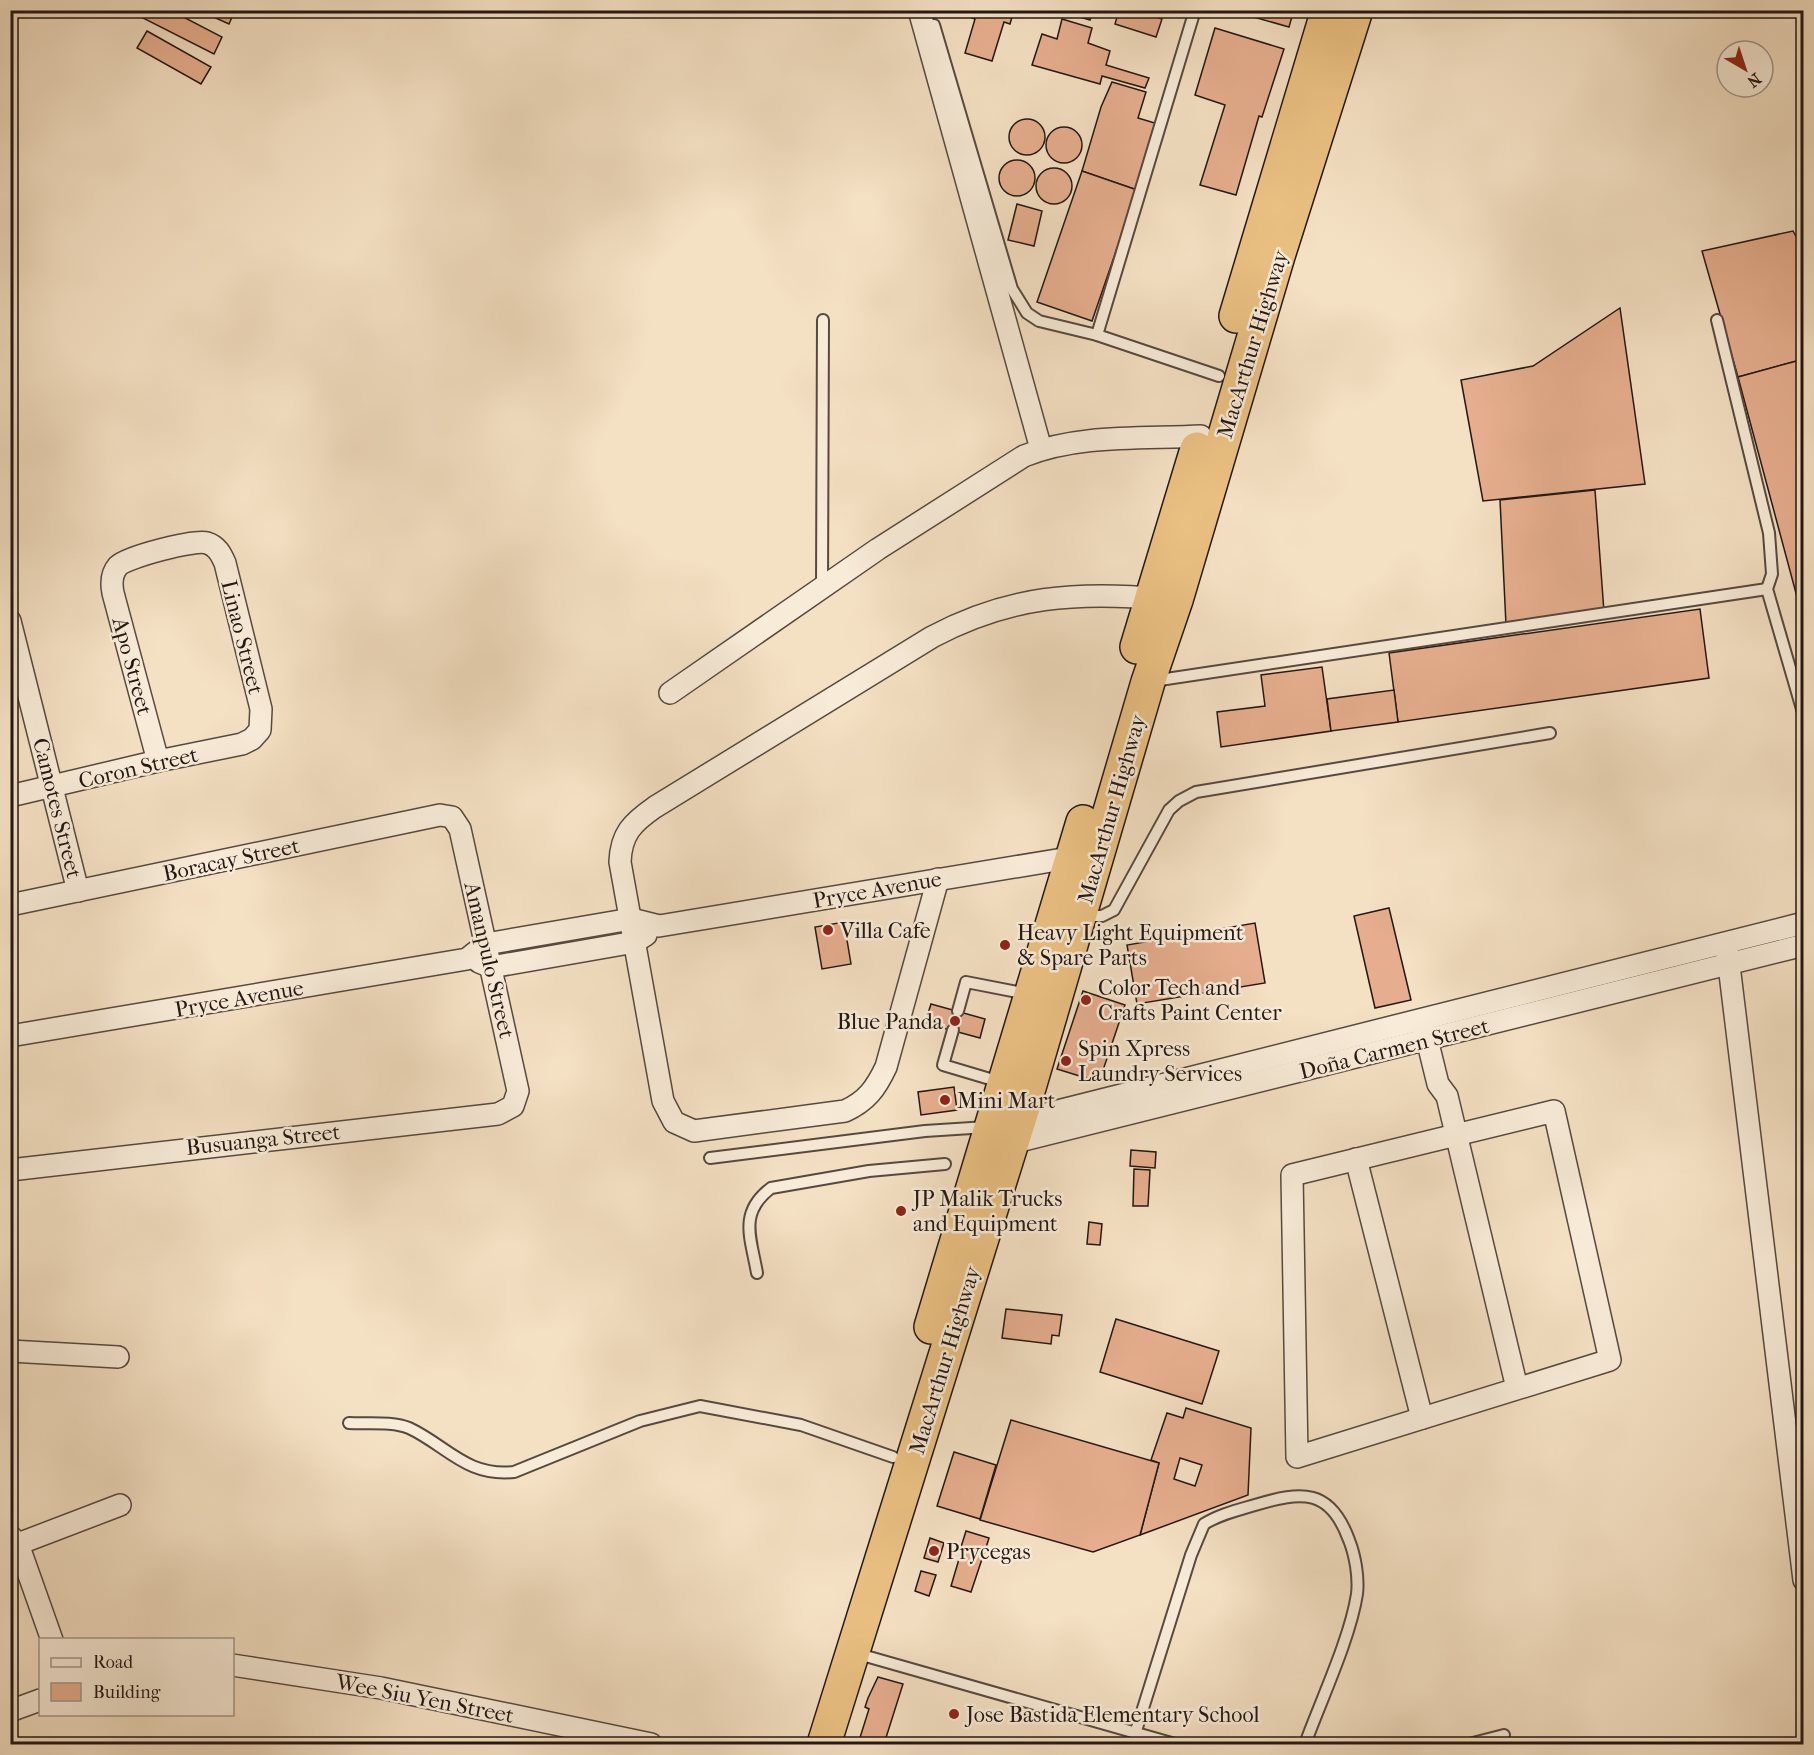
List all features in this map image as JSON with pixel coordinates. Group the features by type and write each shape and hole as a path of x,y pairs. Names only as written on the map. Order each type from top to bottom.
{"highway":[{"name":"MacArthur Highway","path":"1001,1136 1004,1083 1031,994 1084,856 1147,662 1164,599 1201,436 1328,10"},
{"name":"MacArthur Highway","path":"1164,599 1278,256 1356,10"},
{"name":"MacArthur Highway","path":"804,1744 902,1460 1001,1136 1080,916 1084,856"},
{"name":"MacArthur Highway","path":"824,1744 853,1653 902,1460"}],"street":[{"path":"918,10 1041,449"},
{"path":"670,693 822,588 1024,456 1041,449 1078,442 1201,436"},
{"name":"Linao Street","path":"114,571 126,561 194,543 202,542 216,548 225,563 255,686 262,719 260,730"},
{"name":"Apo Street","path":"114,571 113,593 158,760"},
{"path":"938,879 886,1067 871,1095 860,1105 845,1111 693,1131 674,1122 663,1101 621,862 624,837 630,826 665,801 932,637 966,619 1003,608 1074,596 1114,594 1164,599"},
{"name":"Camotes Street","path":"10,621 78,891"},
{"name":"Coron Street","path":"10,796 158,760 242,744 252,739 260,730"},
{"name":"Boracay Street","path":"10,905 440,815 452,817"},
{"name":"Amanpulo Street","path":"452,817 460,829 518,1085 517,1098 513,1106"},
{"name":"Pryce Avenue","path":"467,959 486,944 631,919 659,926 1084,856"},
{"name":"Doña Carmen Street","path":"1001,1136 1431,1028 1803,923"},
{"name":"Pryce Avenue","path":"10,1036 467,959 491,966 635,942 659,926"},
{"path":"1726,943 1803,1580"},
{"name":"Doña Carmen Street","path":"1431,1028 1729,964 1803,945"},
{"path":"1431,1028 1450,1080 1447,1096 1517,1388"},
{"name":"Busuanga Street","path":"10,1170 498,1114 513,1106"},
{"path":"1554,1111 1610,1359 1296,1457 1292,1175 1356,1159 1554,1111"},
{"path":"1356,1159 1422,1418"},
{"path":"10,1351 118,1357"},
{"path":"51,1638 14,1540 120,1504"},
{"name":"Wee Siu Yen Street","path":"234,1665 381,1688 651,1744"},
{"path":"10,1711 39,1700"}],"lane":[{"path":"929,10 1018,301 1027,313 1039,321 1097,335 1219,376"},
{"path":"1097,335 1195,10"},
{"path":"822,588 823,320"},
{"path":"1717,320 1769,533 1773,574 1767,589 1803,716"},
{"path":"1147,662 1767,589"},
{"path":"1080,916 1102,916 1114,910 1169,810 1179,801 1196,792 1550,733"},
{"path":"958,1011 966,982 1031,994"},
{"path":"953,1030 943,1065 1004,1083"},
{"path":"710,1158 925,1131 1001,1136"},
{"path":"757,1273 749,1227 750,1210 759,1197 771,1188 869,1171 945,1164"},
{"path":"349,1423 408,1427 454,1459 502,1473 514,1472 640,1421 700,1406 801,1425 902,1460"},
{"path":"1135,1734 1191,1555 1204,1524 1225,1514 1297,1494 1313,1496 1330,1506 1343,1524 1354,1552 1357,1592 1352,1615 1305,1744"},
{"path":"853,1653 1175,1744"},
{"path":"1469,1744 1504,1735"}],"building":[{"path":"137,10 170,10 222,37 214,54 135,14"},
{"path":"198,10 235,10 229,24"},
{"path":"963,10 1014,10 1010,24 1004,22 992,61 965,53 975,19 962,14"},
{"path":"1057,10 1093,10 1090,20"},
{"path":"1119,10 1135,10 1162,19 1156,37 1115,24"},
{"path":"1229,10 1300,10 1299,14 1293,13 1289,27"},
{"path":"1062,19 1092,28 1088,43 1110,51 1106,65 1149,78 1145,88 1102,76 1100,84 1032,65 1042,34 1057,39"},
{"path":"1215,28 1284,49 1262,117 1259,116 1236,195 1200,185 1225,105 1195,95"},
{"path":"147,31 211,67 201,84 137,48"},
{"path":"1112,82 1146,92 1138,118 1158,124 1137,190 1082,171 1101,107"},
{"path":"1027,119 1040,124 1045,137 1040,150 1027,155 1014,150 1009,137 1014,124"},
{"path":"1064,127 1077,132 1082,145 1077,158 1064,163 1051,158 1046,145 1051,132"},
{"path":"1017,160 1030,165 1035,178 1030,191 1017,196 1004,191 999,178 1004,165"},
{"path":"1054,168 1067,173 1072,186 1067,199 1054,204 1041,199 1036,186 1041,173"},
{"path":"1082,171 1137,190 1092,321 1037,302"},
{"path":"1017,204 1042,211 1034,246 1008,240"},
{"path":"1793,231 1804,251 1804,359 1738,377 1702,251"},
{"path":"1620,308 1645,484 1483,501 1461,380 1533,366"},
{"path":"1804,359 1804,623 1738,377"},
{"path":"1595,490 1604,612 1506,625 1500,500"},
{"path":"1700,609 1709,678 1398,722 1389,653"},
{"path":"1322,667 1331,731 1221,747 1217,712 1265,706 1261,675"},
{"path":"1394,690 1398,722 1331,731 1327,699"},
{"path":"1389,908 1411,1000 1375,1008 1354,916"},
{"path":"844,922 851,964 822,969 815,927"},
{"path":"1255,923 1265,983 1137,1004 1127,945"},
{"path":"1083,991 1125,1005 1099,1082 1057,1069"},
{"name":"Blue Panda","path":"931,1004 985,1019 980,1038 925,1023"},
{"path":"954,1087 957,1110 921,1115 918,1092"},
{"path":"1131,1150 1156,1152 1155,1168 1130,1166"},
{"path":"1134,1169 1150,1170 1148,1206 1133,1206"},
{"path":"1089,1222 1102,1224 1100,1245 1087,1244"},
{"path":"1006,1309 1062,1315 1059,1336 1052,1335 1051,1344 1002,1338"},
{"path":"1116,1319 1219,1351 1202,1404 1100,1372"},
{"path":"1186,1408 1251,1428 1248,1495 1140,1535 1159,1463 1151,1460 1167,1413 1183,1418","holes":["1180,1458 1202,1465 1195,1486 1174,1479"]},
{"path":"1011,1420 1159,1463 1140,1535 1093,1552 980,1520"},
{"path":"954,1452 996,1465 980,1519 937,1506"},
{"path":"966,1531 989,1538 984,1554 961,1547"},
{"path":"930,1538 944,1543 938,1562 924,1558"},
{"path":"962,1549 983,1556 971,1592 951,1586"},
{"path":"921,1571 936,1575 929,1596 915,1591"},
{"path":"878,1677 903,1684 884,1744 858,1744 869,1709 865,1707"}],"place":[{"name":"Villa Cafe","path":"828,930"},
{"name":"Heavy Light Equipment & Spare Parts","path":"1005,945"},
{"name":"Color Tech and Crafts Paint Center","path":"1086,1000"},
{"name":"Blue Panda","path":"955,1021"},
{"name":"Spin Xpress Laundry Services","path":"1066,1061"},
{"name":"Mini Mart","path":"945,1100"},
{"name":"JP Malik Trucks and Equipment","path":"901,1211"},
{"name":"Prycegas","path":"934,1551"},
{"name":"Jose Bastida Elementary School","path":"954,1714"}]}
